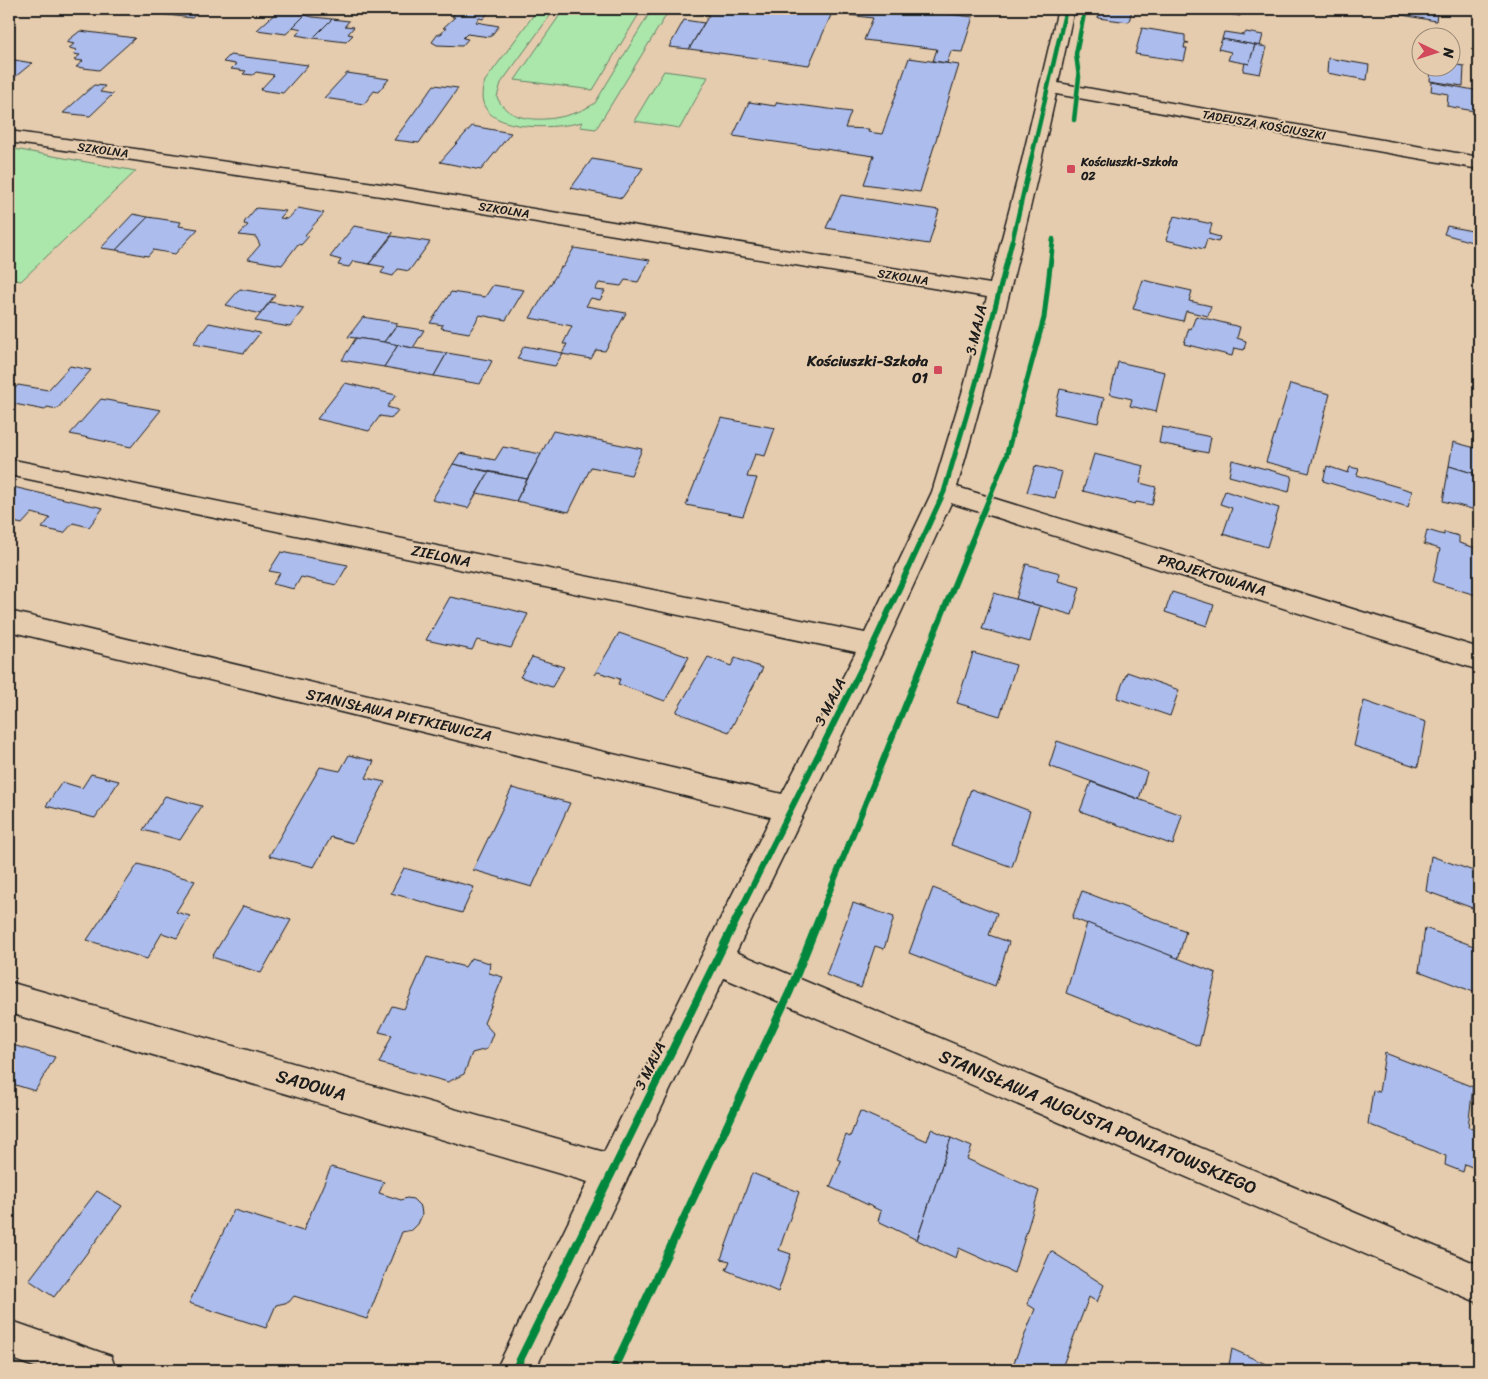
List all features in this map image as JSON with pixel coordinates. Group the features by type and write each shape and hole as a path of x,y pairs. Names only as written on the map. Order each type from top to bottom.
{"street":[{"name":"3 MAJA","path":"516,1370 716,959 873,645 944,492 976,383 1029,173 1066,9"},
{"name":"TADEUSZA KOŚCIUSZKI","path":"1048,87 1479,163"},
{"name":"SZKOLNA","path":"9,136 381,190 998,292"},
{"name":"ZIELONA","path":"9,467 873,645"},
{"name":"PROJEKTOWANA","path":"944,492 1479,660"},
{"name":"STANISŁAWA PIETKIEWICZA","path":"9,621 790,809"},
{"name":"STANISŁAWA AUGUSTA PONIATOWSKIEGO","path":"716,959 1479,1284"},
{"name":"SADOWA","path":"9,997 612,1172"},
{"path":"9,1339 97,1370"}],"green space":[{"path":"538,9 555,9 501,83 497,97 504,108 515,115 542,119 572,114 595,103 652,9 670,9 596,129 580,127 582,122 568,125 533,127 515,124 499,119 488,111 482,98 485,81"},
{"path":"564,9 598,9 639,14 593,90 515,80"},
{"path":"664,71 708,77 680,128 634,121"},
{"path":"9,148 136,171 21,281 9,279"}],"building":[{"path":"165,9 199,9 200,11 192,18 160,14"},
{"path":"458,9 474,9 488,13 483,19 479,18 476,22 499,26 490,37 467,34 463,38 468,39 462,46 437,45 432,42 455,17 452,17"},
{"path":"698,9 908,9 973,17 962,52 951,51 947,63 933,61 937,49 864,40 873,18 832,13 809,65 689,49 709,15 695,13"},
{"path":"1100,9 1132,9 1129,22 1098,18"},
{"path":"1219,9 1242,9 1240,16 1218,12"},
{"path":"1391,9 1424,9 1424,11 1437,13 1436,21 1391,13"},
{"path":"279,10 307,14 286,34 257,30"},
{"path":"305,15 332,19 313,38 296,35 302,29 293,27"},
{"path":"332,19 349,21 345,26 354,27 348,34 353,35 346,42 313,38"},
{"path":"684,20 704,23 689,49 669,47"},
{"path":"1142,28 1185,35 1185,42 1189,43 1185,43 1184,48 1187,48 1184,61 1135,54"},
{"path":"80,31 135,38 99,70 76,67 83,61 74,60 80,55 73,54 77,50 69,48 74,44 66,42"},
{"path":"1224,32 1244,35 1246,32 1263,35 1260,46 1222,39"},
{"path":"1222,39 1255,45 1249,64 1228,60 1231,52 1218,49"},
{"path":"1255,45 1267,47 1260,74 1243,71 1245,63 1249,64"},
{"path":"230,55 308,65 283,93 260,90 274,75 256,72 253,75 243,74 246,71 231,69 236,64 223,62"},
{"path":"909,58 959,65 920,192 864,184 874,156 733,136 749,102 775,106 777,102 851,112 845,128 869,129 868,132 882,134"},
{"path":"1328,58 1369,65 1367,80 1327,73"},
{"path":"9,59 32,63 9,82"},
{"path":"1460,65 1464,66 1463,86 1430,81 1430,78 1460,78"},
{"path":"347,73 389,79 378,92 374,91 364,104 324,98"},
{"path":"1432,82 1479,91 1479,112 1447,106 1448,94 1431,91"},
{"path":"94,85 105,86 100,92 113,94 90,116 63,113"},
{"path":"434,85 458,88 419,143 394,140"},
{"path":"472,126 511,133 481,170 440,162"},
{"path":"592,159 643,168 622,198 571,188"},
{"path":"841,195 939,210 929,244 826,228"},
{"path":"256,208 286,211 280,218 288,219 298,208 324,213 305,235 309,236 301,245 298,244 282,265 248,259 260,245 256,237 239,235 248,225 244,224 245,221"},
{"path":"133,214 148,217 116,250 101,248"},
{"path":"1174,216 1212,224 1209,234 1220,237 1218,242 1207,239 1204,249 1166,240"},
{"path":"148,217 181,222 179,226 198,229 175,254 153,250 148,256 116,250"},
{"path":"354,226 393,233 369,264 353,261 349,267 338,265 341,260 330,257"},
{"path":"1447,226 1477,232 1479,227 1479,244 1444,234"},
{"path":"392,236 430,242 409,271 398,269 393,276 381,273 385,267 369,264"},
{"path":"574,248 650,260 638,282 625,280 621,286 599,283 595,290 605,291 600,300 591,298 586,306 626,313 605,351 596,350 591,359 562,354 567,344 563,344 572,326 530,318"},
{"path":"1143,280 1192,291 1189,301 1211,306 1208,316 1186,311 1183,321 1133,309"},
{"path":"493,285 524,290 506,320 480,315 469,333 441,328 443,325 430,323 451,292 485,297"},
{"path":"240,289 275,295 260,314 226,305"},
{"path":"270,302 304,308 290,327 255,321"},
{"path":"1196,316 1240,327 1237,338 1246,341 1244,350 1234,348 1232,356 1184,344 1189,328 1191,329"},
{"path":"363,317 398,323 384,342 348,337"},
{"path":"209,323 260,333 244,353 193,344"},
{"path":"396,326 424,330 413,348 384,342"},
{"path":"356,338 398,345 384,367 342,360"},
{"path":"398,345 447,353 434,376 384,367"},
{"path":"524,346 563,353 555,366 517,359"},
{"path":"447,353 492,361 480,384 434,376"},
{"path":"1118,362 1165,372 1156,412 1130,406 1132,399 1110,394"},
{"path":"70,366 91,370 57,409 47,407 45,410 9,403 9,395 18,385 48,390"},
{"path":"345,383 396,395 387,407 398,410 392,418 380,416 369,431 317,419"},
{"path":"1290,384 1330,394 1309,473 1266,462"},
{"path":"1060,389 1104,398 1098,423 1054,414"},
{"path":"101,399 161,410 131,447 70,434"},
{"path":"721,418 775,428 765,456 755,454 747,477 757,478 743,516 686,505"},
{"path":"1162,427 1211,437 1208,453 1159,443"},
{"path":"553,431 642,449 631,475 591,467 569,512 516,501"},
{"path":"1453,442 1479,449 1479,475 1449,466"},
{"path":"503,447 541,454 527,479 453,464 460,453 495,460"},
{"path":"1094,454 1144,466 1140,483 1156,487 1152,505 1136,502 1135,504 1083,491"},
{"path":"1232,460 1292,476 1289,492 1229,476"},
{"path":"453,464 489,472 468,508 432,500"},
{"path":"1035,466 1062,472 1055,498 1027,492"},
{"path":"1327,466 1348,473 1350,467 1359,469 1357,475 1412,491 1408,507 1323,481"},
{"path":"1449,466 1479,475 1479,511 1443,501"},
{"path":"489,472 527,479 516,501 477,493"},
{"path":"9,486 103,508 89,527 73,523 64,533 42,528 50,518 32,513 22,524 9,521"},
{"path":"1225,491 1279,508 1267,547 1223,534 1232,508 1220,504"},
{"path":"1427,530 1444,535 1444,532 1459,536 1459,543 1479,549 1479,596 1433,582 1440,549 1424,544"},
{"path":"281,552 348,565 336,585 301,577 294,589 273,584 280,573 269,571"},
{"path":"1026,564 1060,573 1058,581 1080,587 1072,615 1016,599"},
{"path":"1172,592 1214,605 1207,626 1165,612"},
{"path":"994,593 1040,606 1030,642 982,629"},
{"path":"450,597 528,614 511,648 477,640 472,650 426,640"},
{"path":"619,633 689,657 665,701 618,684 620,679 598,672 594,675"},
{"path":"973,653 1016,665 1000,716 957,703"},
{"path":"532,657 564,667 552,687 520,677"},
{"path":"708,657 731,666 735,658 763,668 729,732 676,712"},
{"path":"1127,672 1179,690 1170,716 1117,698"},
{"path":"1364,701 1426,722 1418,767 1354,746"},
{"path":"1057,741 1147,772 1139,799 1049,766"},
{"path":"349,755 374,761 366,778 385,782 353,843 331,837 314,867 269,856 320,767 340,771"},
{"path":"91,774 119,781 95,818 46,806 62,782 82,788"},
{"path":"1091,782 1182,815 1173,845 1080,811"},
{"path":"512,788 570,803 532,887 473,870"},
{"path":"971,789 1030,811 1012,867 951,845"},
{"path":"165,796 202,806 180,840 143,830"},
{"path":"1431,856 1479,873 1478,910 1426,891"},
{"path":"138,864 195,881 176,912 190,916 177,938 162,933 147,959 87,940"},
{"path":"404,868 474,887 462,913 391,893"},
{"path":"933,888 997,913 989,935 1009,942 995,986 909,953"},
{"path":"1082,891 1186,931 1178,959 1072,918"},
{"path":"853,903 894,917 884,949 875,946 861,988 826,975"},
{"path":"243,906 291,920 261,973 212,957"},
{"path":"1087,923 1216,973 1199,1046 1066,993"},
{"path":"1425,928 1479,948 1479,994 1419,971"},
{"path":"427,957 465,967 471,958 490,963 489,973 503,977 484,1023 493,1033 487,1049 472,1053 464,1074 448,1082 379,1063 392,1035 379,1032 392,1006 404,1009"},
{"path":"9,1044 55,1057 35,1091 9,1083"},
{"path":"1385,1053 1473,1087 1468,1127 1477,1131 1474,1168 1465,1164 1463,1172 1445,1165 1446,1156 1368,1124 1373,1090 1379,1092"},
{"path":"860,1111 927,1141 931,1129 951,1138 917,1240 878,1221 881,1211 830,1187 841,1161 837,1159 846,1135 850,1137"},
{"path":"951,1138 972,1147 967,1159 1039,1191 1014,1273 959,1248 956,1258 917,1240"},
{"path":"331,1167 384,1182 379,1193 401,1200 413,1199 421,1207 422,1215 418,1224 412,1230 402,1232 367,1319 294,1296 289,1302 276,1305 266,1328 189,1303 234,1210 303,1231"},
{"path":"752,1173 799,1192 779,1250 791,1254 778,1292 726,1270 730,1261 721,1259"},
{"path":"97,1191 122,1206 54,1297 29,1280"},
{"path":"1051,1251 1104,1285 1097,1302 1089,1297 1061,1370 1011,1370 1035,1309 1027,1304"},
{"path":"1232,1349 1279,1370 1228,1370"}],"cycle path":[{"path":"515,1370 790,809 873,645 944,492 976,383 1029,173 1066,9"},
{"path":"1074,120 1079,77 1076,54 1085,9"},
{"path":"613,1370 790,991 901,712 1006,457 1044,318 1053,239"}],"place":[{"name":"Kościuszki-Szkoła 02","path":"1071,169"},
{"name":"Kościuszki-Szkoła 01","path":"938,370"}]}
